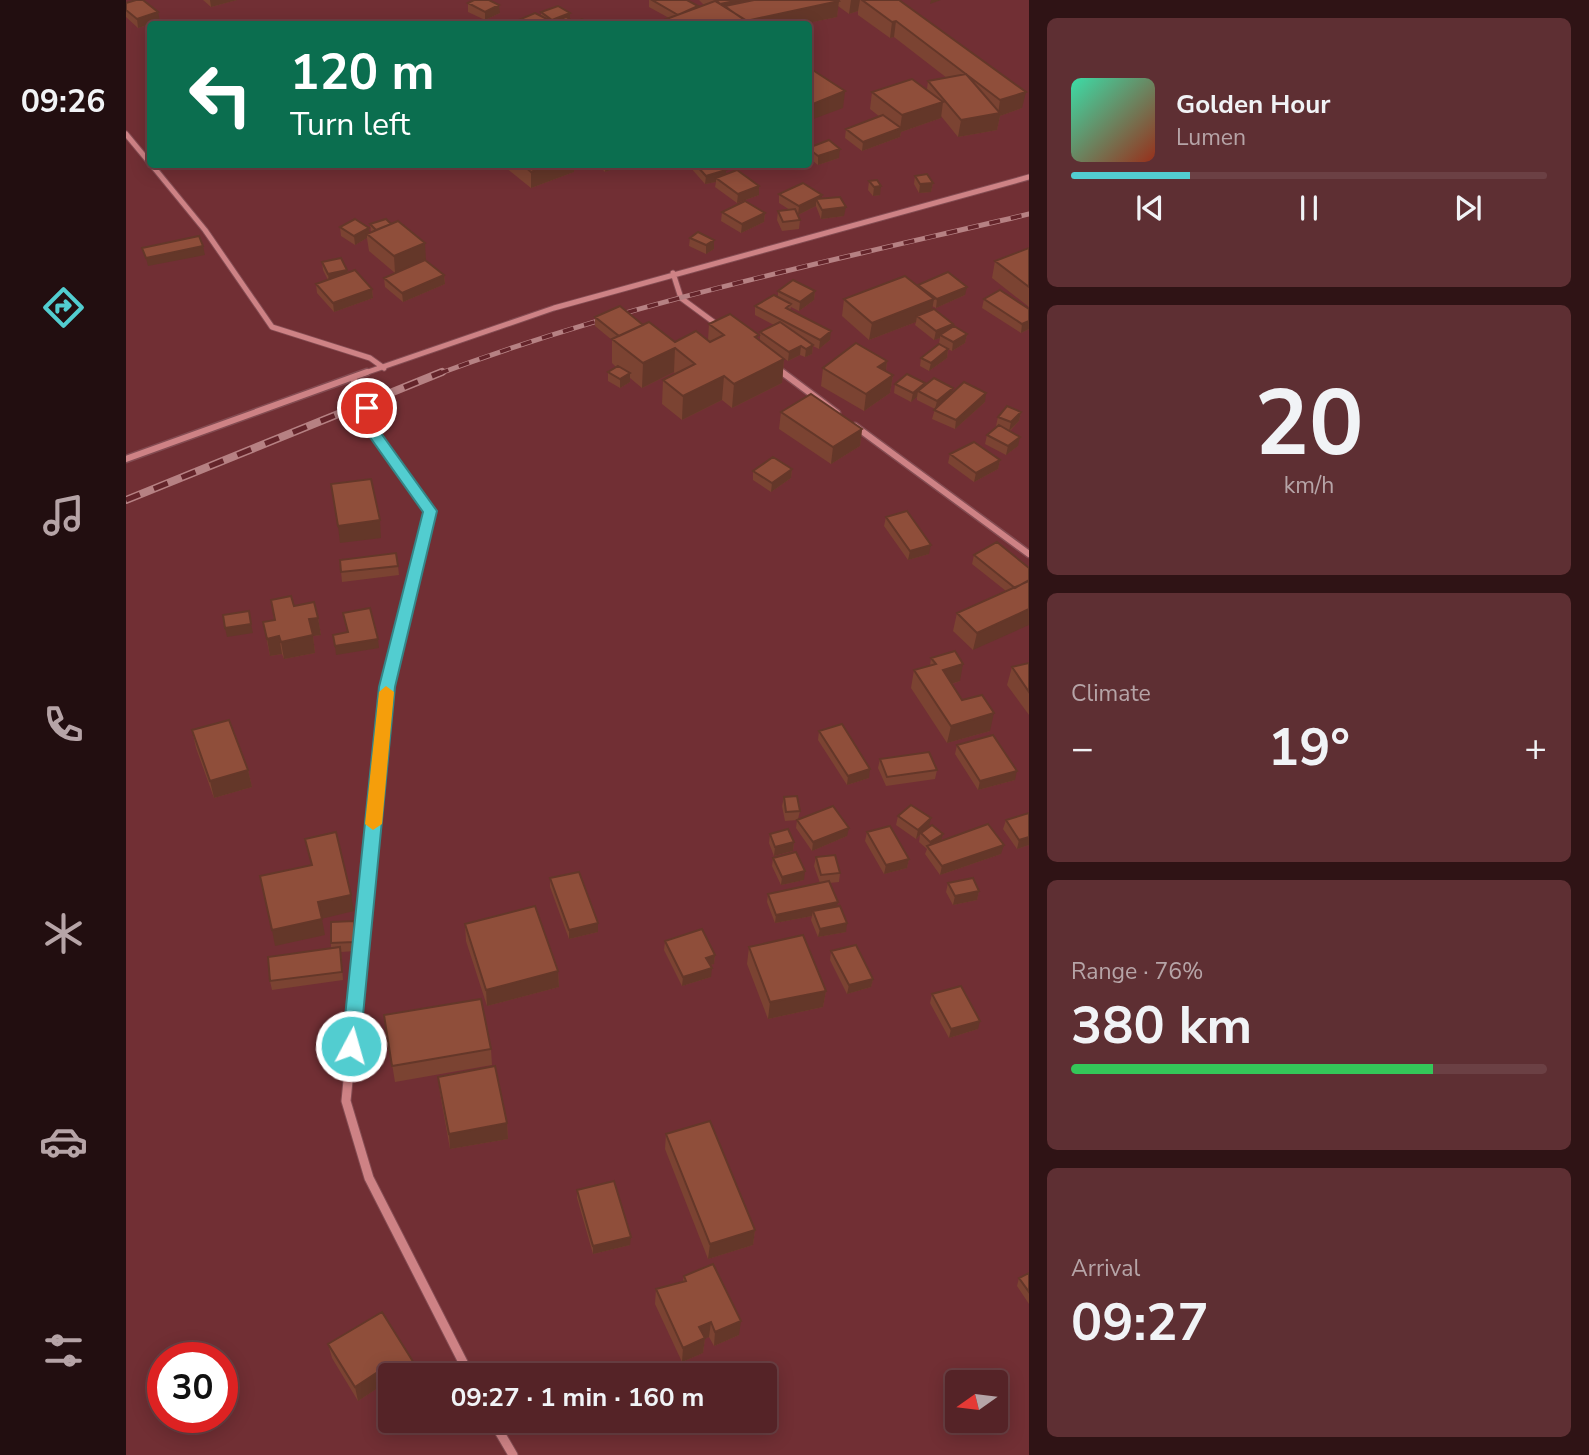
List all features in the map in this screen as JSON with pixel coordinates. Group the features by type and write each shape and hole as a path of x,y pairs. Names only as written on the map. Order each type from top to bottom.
{"street":[{"path":"126,134 147,159"},
{"path":"154,168 205,230 272,327 370,358 384,369"},
{"path":"126,460 529,317 673,273 1029,177"},
{"path":"673,273 681,298 726,331"},
{"path":"771,364 1029,554"},
{"path":"354,378 355,405 367,408 374,433 430,511 387,687 345,1101 369,1178 463,1363"},
{"path":"500,1433 513,1455"}],"building":[{"path":"143,0 158,12 137,19 126,10 126,3"},
{"path":"474,0 489,0 499,5 485,12 468,3"},
{"path":"652,0 687,0 698,6 678,15"},
{"path":"716,0 740,0 720,4"},
{"path":"754,0 839,1 746,21 725,6"},
{"path":"862,0 899,0 1026,92 1000,100 896,21 892,22"},
{"path":"715,1 747,21 661,21"},
{"path":"558,6 570,13 552,20 541,12"},
{"path":"535,13 551,21 516,21"},
{"path":"566,17 573,21 556,21"},
{"path":"812,70 845,91 812,104"},
{"path":"966,74 1000,113 961,120 928,81"},
{"path":"912,79 943,102 902,115 872,92"},
{"path":"883,115 901,128 863,142 846,129"},
{"path":"829,140 840,149 818,156 812,151 812,146"},
{"path":"699,168 726,170 706,176"},
{"path":"737,170 759,186 738,194 716,178"},
{"path":"927,174 933,183 920,184 915,176"},
{"path":"877,180 881,186 874,187 869,181"},
{"path":"803,183 822,195 799,206 779,194"},
{"path":"840,197 846,207 822,210 816,199"},
{"path":"745,201 765,213 742,224 722,212"},
{"path":"795,209 800,220 783,222 778,211"},
{"path":"355,219 369,228 354,236 340,227"},
{"path":"386,219 391,224 376,230 370,224"},
{"path":"398,221 425,243 394,256 367,234"},
{"path":"698,232 714,240 706,245 690,238"},
{"path":"199,236 203,246 146,258 142,248"},
{"path":"1029,248 1029,287 995,261"},
{"path":"341,258 347,270 328,274 322,262"},
{"path":"425,260 444,275 402,293 384,278"},
{"path":"355,270 372,289 333,303 316,284"},
{"path":"948,272 967,287 937,299 918,285"},
{"path":"905,276 934,299 872,323 844,299"},
{"path":"793,280 815,291 800,302 778,291"},
{"path":"1000,290 1029,309 1029,321 1022,324 984,299"},
{"path":"774,295 791,304 786,308 831,331 820,340 755,306"},
{"path":"620,306 643,325 619,336 595,317"},
{"path":"934,309 953,324 936,331 917,316"},
{"path":"730,314 759,335 755,337 784,359 734,384 724,376 683,396 663,380 695,364 675,348 643,363 612,339 649,322 675,342 696,331 710,342 724,335 709,324"},
{"path":"780,322 813,345 806,349 801,346 789,352 760,332"},
{"path":"954,326 967,334 953,342 940,335"},
{"path":"856,343 887,361 878,367 893,375 866,394 823,368"},
{"path":"939,344 948,349 931,363 921,358"},
{"path":"618,366 630,373 620,379 608,372"},
{"path":"907,374 925,383 913,393 895,384"},
{"path":"934,378 953,388 937,401 918,391"},
{"path":"964,382 986,393 956,420 934,410"},
{"path":"811,394 862,429 833,447 781,412"},
{"path":"1007,406 1021,412 1011,422 998,417"},
{"path":"999,425 1020,437 1008,446 987,435"},
{"path":"974,442 1000,460 976,473 950,454"},
{"path":"773,457 792,469 772,483 753,471"},
{"path":"371,479 380,520 338,526 331,484"},
{"path":"907,511 931,545 910,551 886,517"},
{"path":"997,542 1029,568 1029,580 1015,588 974,555"},
{"path":"396,553 398,566 341,572 340,560"},
{"path":"1029,581 1029,609 977,633 957,613"},
{"path":"291,596 294,606 314,602 318,618 309,619 313,635 281,642 279,636 267,639 263,622 275,620 271,600"},
{"path":"370,608 378,639 335,646 333,635 348,632 343,613"},
{"path":"249,611 251,624 225,628 223,615"},
{"path":"955,651 963,664 943,670 962,700 982,695 994,713 951,726 914,670 936,664 931,658"},
{"path":"1029,663 1029,692 1012,667"},
{"path":"229,720 248,770 210,781 192,730"},
{"path":"842,724 870,769 848,776 819,731"},
{"path":"993,735 1017,771 980,781 957,745"},
{"path":"929,752 937,770 887,777 880,759"},
{"path":"797,796 800,811 786,812 784,797"},
{"path":"911,805 931,818 918,830 898,816"},
{"path":"833,806 849,828 813,842 797,820"},
{"path":"1029,813 1029,837 1019,840 1006,820"},
{"path":"988,824 1004,845 942,866 927,846"},
{"path":"932,825 943,834 930,842 921,833"},
{"path":"890,826 909,859 886,865 867,832"},
{"path":"788,829 794,842 775,847 770,834"},
{"path":"336,832 351,895 318,902 322,919 272,930 260,876 312,865 305,839"},
{"path":"796,852 805,871 782,877 773,858"},
{"path":"835,855 840,873 821,875 816,857"},
{"path":"579,872 598,923 569,930 550,878"},
{"path":"973,878 979,891 955,896 948,883"},
{"path":"829,881 838,902 776,915 768,894"},
{"path":"535,906 558,971 486,990 465,924"},
{"path":"840,906 847,923 820,929 813,911"},
{"path":"354,921 354,942 331,943 331,922"},
{"path":"702,929 715,955 706,958 712,968 683,977 665,941"},
{"path":"803,935 826,991 770,1002 749,947"},
{"path":"856,945 873,979 849,985 831,951"},
{"path":"340,947 342,972 270,981 268,957"},
{"path":"961,986 980,1021 951,1029 932,994"},
{"path":"481,999 491,1049 392,1066 384,1015"},
{"path":"495,1066 507,1123 449,1134 438,1077"},
{"path":"710,1121 755,1230 710,1244 666,1134"},
{"path":"614,1181 631,1237 593,1246 577,1190"},
{"path":"713,1264 741,1321 715,1332 711,1322 699,1327 705,1338 683,1348 656,1289 686,1281 684,1276"},
{"path":"1029,1273 1029,1292 1019,1278"},
{"path":"382,1312 414,1363 378,1363 378,1372 355,1387 328,1344"}],"railway":[{"path":"438,374 510,348 657,304 805,266 1029,214"},
{"path":"126,500 442,372"}],"slow traffic":[{"path":"373,824 386,692"}],"route":[{"path":"351,1046 387,687 430,511 374,433 367,408"}]}
